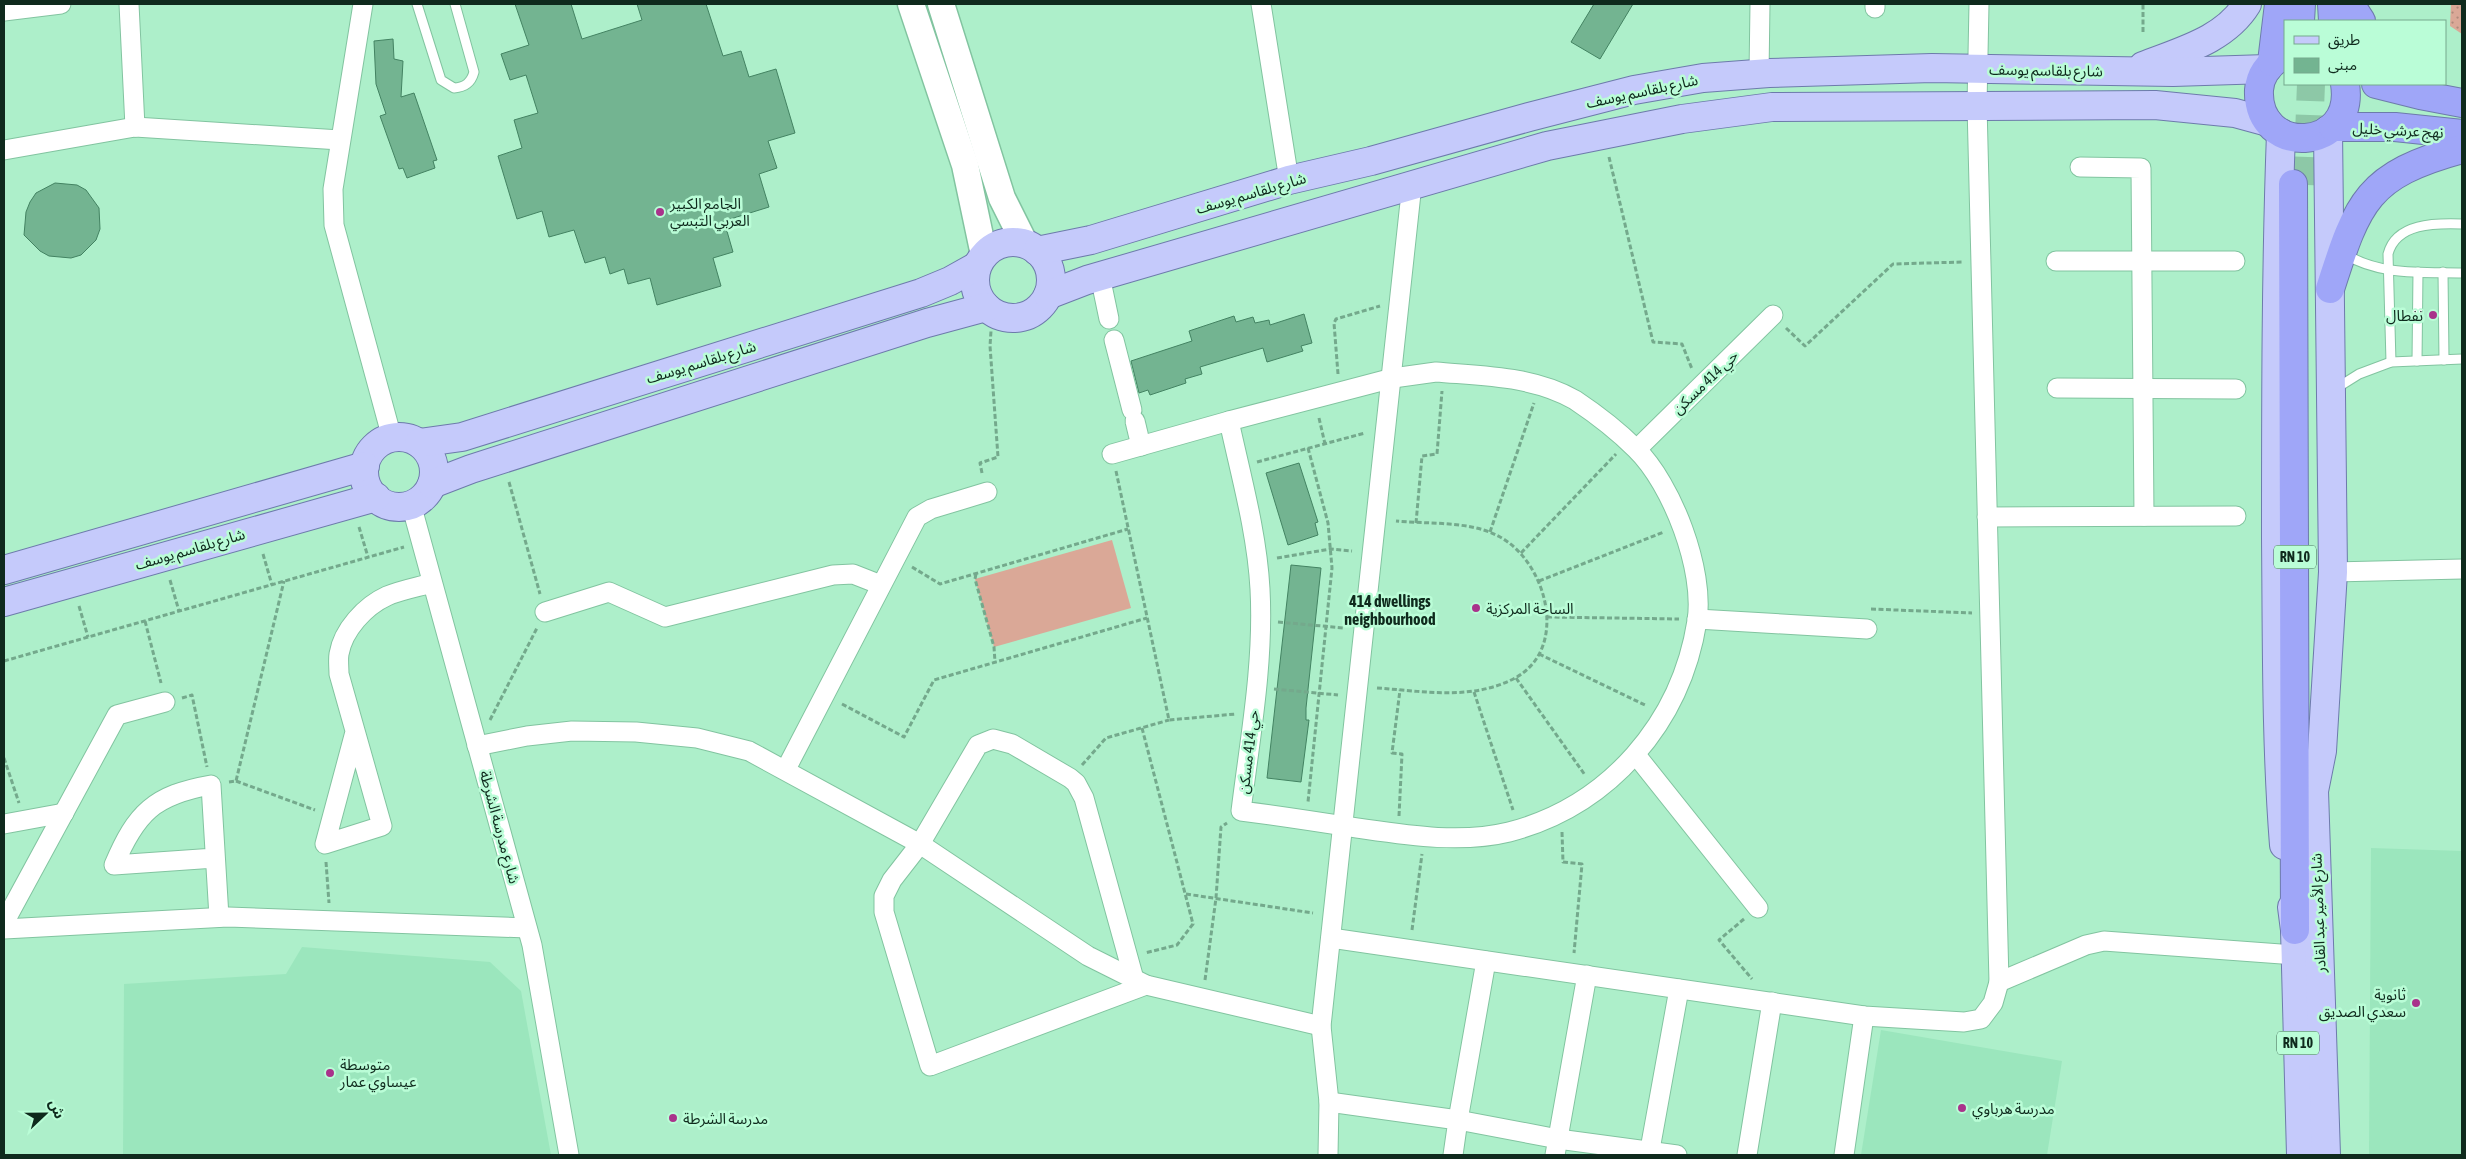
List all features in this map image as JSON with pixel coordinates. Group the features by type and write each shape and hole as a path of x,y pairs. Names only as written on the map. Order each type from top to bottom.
{"highway":[{"path":"2279,4 2275,61 2259,86 2259,100 2262,113 2275,127 2294,138 2308,139 2330,129 2346,106 2345,85"},
{"path":"2300,20 2301,4"},
{"path":"2313,4 2313,20"},
{"path":"2332,4 2333,20"},
{"path":"2350,4 2360,20"},
{"path":"2380,85 2462,103"},
{"path":"2443,85 2462,92"},
{"name":"نهج عرشي خليل","path":"2330,129 2395,127 2462,134"},
{"path":"2330,290 2335,244 2347,235 2362,206 2386,181 2401,171 2429,158 2462,149"},
{"name":"RN 10","path":"2295,943 2300,184 2314,791"}],"main road":[{"path":"911,4 965,165 981,260 975,277 975,288 989,310 1005,318 1025,316 1041,306 1048,294 1051,283 1049,271 1045,260 1031,248 1002,198 941,4"},
{"path":"2131,71 2212,38 2231,25 2247,4"},
{"name":"شارع بلقاسم يوسف","path":"1031,248 1091,240 1288,180 1371,161 1634,90 1703,78 1759,74 1932,68 2228,71 2275,61"},
{"path":"1048,294 1100,276 1547,146 1682,118 1772,107 2155,105 2226,112 2275,127"},
{"name":"شارع الأمير عبد القادر","path":"2275,127 2276,682 2280,794 2295,943 2301,1155"},
{"path":"2330,129 2335,244"},
{"path":"981,260 1003,243 1031,248"},
{"name":"شارع بلقاسم يوسف","path":"420,443 462,437 921,293 950,281 981,260"},
{"name":"شارع الأمير عبد القادر","path":"2326,1155 2314,791 2322,751 2333,572 2330,290"},
{"name":"شارع بلقاسم يوسف","path":"432,484 927,323 989,310"},
{"path":"392,438 409,438 420,443 428,452 433,462 434,474 432,484 426,494 411,504 396,506 364,500 365,466 369,455 376,446 392,438"},
{"name":"شارع بلقاسم يوسف","path":"4,570 365,466"},
{"name":"شارع بلقاسم يوسف","path":"4,602 364,500"}],"street":[{"path":"4,11 53,4"},
{"path":"130,4 135,127"},
{"path":"363,4 333,189 334,225 392,438"},
{"path":"1261,4 1288,180"},
{"path":"1759,74 1760,4"},
{"path":"1331,938 1864,1016 1964,1022 1981,1019 1993,1003 1999,982 1977,105 1979,4"},
{"path":"4,150 135,127 340,140"},
{"path":"2080,167 2141,168 2144,516"},
{"path":"1328,1155 1329,1102 1321,1026 1378,520 1412,184"},
{"path":"2056,261 2235,262"},
{"path":"1100,276 1109,319"},
{"name":"حي 414 مسكن","path":"1632,445 1699,388 1773,315"},
{"path":"1114,340 1141,446"},
{"name":"حي 414 مسكن","path":"1112,454 1229,421 1393,378 1444,372 1532,383 1573,399 1604,421 1632,445 1659,477 1691,557 1697,585 1697,619 1688,657 1665,714 1636,755 1610,780 1596,790 1539,822 1472,837 1398,834 1241,811 1254,712 1260,620 1260,588 1239,466 1229,421"},
{"path":"2056,388 2236,389"},
{"path":"786,769 895,556 917,517 931,508 987,492"},
{"name":"شارع مدرسة الشرطة","path":"411,504 538,970 569,1155"},
{"path":"1988,517 2236,516"},
{"path":"2333,572 2462,570"},
{"path":"545,612 610,592 666,617 833,575 853,574 881,585"},
{"path":"325,844 382,826 339,674 338,655 344,638 356,621 371,606 388,596 432,583"},
{"path":"1697,619 1867,630"},
{"path":"4,923 117,716 165,702"},
{"path":"477,746 527,736 572,731 636,732 697,738 740,749 786,769 920,844 1088,956 1140,982 1321,1026"},
{"path":"325,844 355,732"},
{"path":"993,739 1012,744 1076,783 1084,798 1128,958 1140,982 930,1066 884,912 884,896 892,880 920,844 978,745 993,739"},
{"path":"1636,755 1758,908"},
{"path":"215,858 114,865 134,824 148,809 170,796 211,785 219,917"},
{"path":"4,824 64,813"},
{"path":"4,929 219,917 527,928"},
{"path":"1999,982 2086,945 2104,941 2295,943"},
{"path":"1453,1155 1486,961"},
{"path":"1556,1147 1587,975"},
{"path":"1650,1153 1679,989"},
{"path":"1747,1155 1772,1002"},
{"path":"1844,1155 1864,1016"},
{"path":"1329,1102 1458,1120 1556,1147 1677,1155"}],"lane":[{"path":"418,4 441,80 454,88 465,86 474,72 455,4"},
{"path":"2391,362 2390,270 2388,254 2391,245 2403,232 2418,227 2462,224"},
{"path":"2335,244 2365,265 2390,270 2462,273"},
{"path":"2417,361 2418,272"},
{"path":"2443,272 2444,360"},
{"path":"2331,392 2359,374 2391,362 2462,359"}],"path":[{"path":"2143,4 2143,32"},
{"path":"1604,134 1653,342 1682,344 1699,388"},
{"path":"1773,315 1804,346 1893,264 1981,261"},
{"path":"1339,392 1334,323 1336,319 1401,300"},
{"path":"987,492 980,463 998,457 989,310"},
{"path":"1416,523 1422,456 1437,454 1444,372"},
{"path":"1490,532 1540,386"},
{"path":"1314,399 1324,444"},
{"path":"1239,466 1387,428"},
{"path":"1521,553 1632,445"},
{"path":"1306,820 1332,568 1326,514 1308,448"},
{"path":"1112,454 1169,720"},
{"path":"477,746 545,612 503,460"},
{"path":"364,500 368,557"},
{"path":"1256,687 1319,694 1400,690 1463,693 1484,691 1516,678 1530,666 1539,654 1547,617 1545,600 1539,581 1528,561 1516,548 1490,532 1477,528 1378,520"},
{"path":"1539,581 1680,526"},
{"path":"895,556 940,584 1128,529"},
{"path":"257,530 272,585"},
{"path":"4,661 421,542"},
{"path":"1256,561 1331,549 1374,552"},
{"path":"164,557 179,611"},
{"path":"976,573 975,579 994,646 995,662"},
{"path":"236,781 284,581"},
{"path":"72,582 88,637"},
{"path":"1867,630 1868,608 1990,614"},
{"path":"1547,617 1697,619"},
{"path":"826,694 904,737 934,680 1147,618"},
{"path":"145,620 165,702 192,695 211,785 236,781 332,816"},
{"path":"1260,620 1366,629"},
{"path":"1539,654 1665,714"},
{"path":"1516,678 1596,790"},
{"path":"1398,834 1402,754 1392,753 1400,690"},
{"path":"1474,692 1519,828"},
{"path":"1070,778 1106,738 1169,720 1254,712"},
{"path":"1128,958 1177,944 1194,924 1142,728"},
{"path":"4,758 25,820"},
{"path":"1562,810 1563,862 1582,864 1574,945 1575,958 1587,975"},
{"path":"1202,998 1216,898 1221,827 1241,811"},
{"path":"1410,950 1424,836"},
{"path":"325,844 330,921"},
{"path":"1186,894 1334,916"},
{"path":"1758,908 1719,940 1772,1002"}],"shaded area":[{"path":"2451,4 2462,4 2462,34 2450,26"},
{"path":"1112,540 1131,608 994,647 975,579"},
{"name":"ثانوية سعدي الصديق","path":"2371,848 2462,851 2462,1155 2369,1155"},
{"name":"متوسطة عيساوي عمار","path":"302,947 490,962 521,991 551,1155 123,1155 124,984 286,974"},
{"name":"مدرسة هرباوي","path":"1881,1030 2062,1061 2047,1155 1861,1155"}],"building":[{"path":"515,4 571,4 582,39 642,20 637,4 706,4 723,56 741,51 749,77 776,69 795,133 768,141 777,168 759,174 769,207 724,221 733,252 713,258 721,286 657,305 650,278 628,284 624,269 610,274 605,257 585,263 574,230 549,237 542,211 517,219 498,156 522,148 514,120 538,113 526,75 510,80 501,54 529,45"},
{"path":"1594,4 1633,4 1600,59 1571,42"},
{"path":"393,39 394,59 403,61 401,97 414,93 437,160 433,161 435,168 407,178 403,168 399,169 380,116 386,114 376,84 374,41"},
{"path":"55,183 77,185 86,190 99,208 100,229 96,240 81,255 71,258 49,256 40,251 24,235 26,212 30,202 36,193"},
{"path":"1304,314 1312,343 1301,346 1303,351 1267,362 1263,348 1200,367 1202,374 1185,379 1186,383 1150,395 1148,390 1139,393 1131,361 1192,341 1189,331 1234,316 1236,322 1253,317 1255,323 1269,320 1270,325"},
{"path":"1299,463 1318,522 1315,523 1318,535 1288,545 1266,473"},
{"path":"1291,565 1321,568 1306,708 1306,720 1309,720 1301,782 1267,778"}],"tunnel":[{"path":"2307,185 2311,85"}],"place":[{"name":"الجامع الكبير العربي التبسي","path":"660,212"},
{"name":"نفطال","path":"2433,315"},
{"name":"الساحة المركزية","path":"1476,608"},
{"name":"ثانوية سعدي الصديق","path":"2416,1003"},
{"name":"متوسطة عيساوي عمار","path":"330,1073"},
{"name":"مدرسة هرباوي","path":"1962,1108"},
{"name":"مدرسة الشرطة","path":"673,1118"}],"district":[{"name":"414 dwellings neighbourhood","path":"1390,610"}]}
